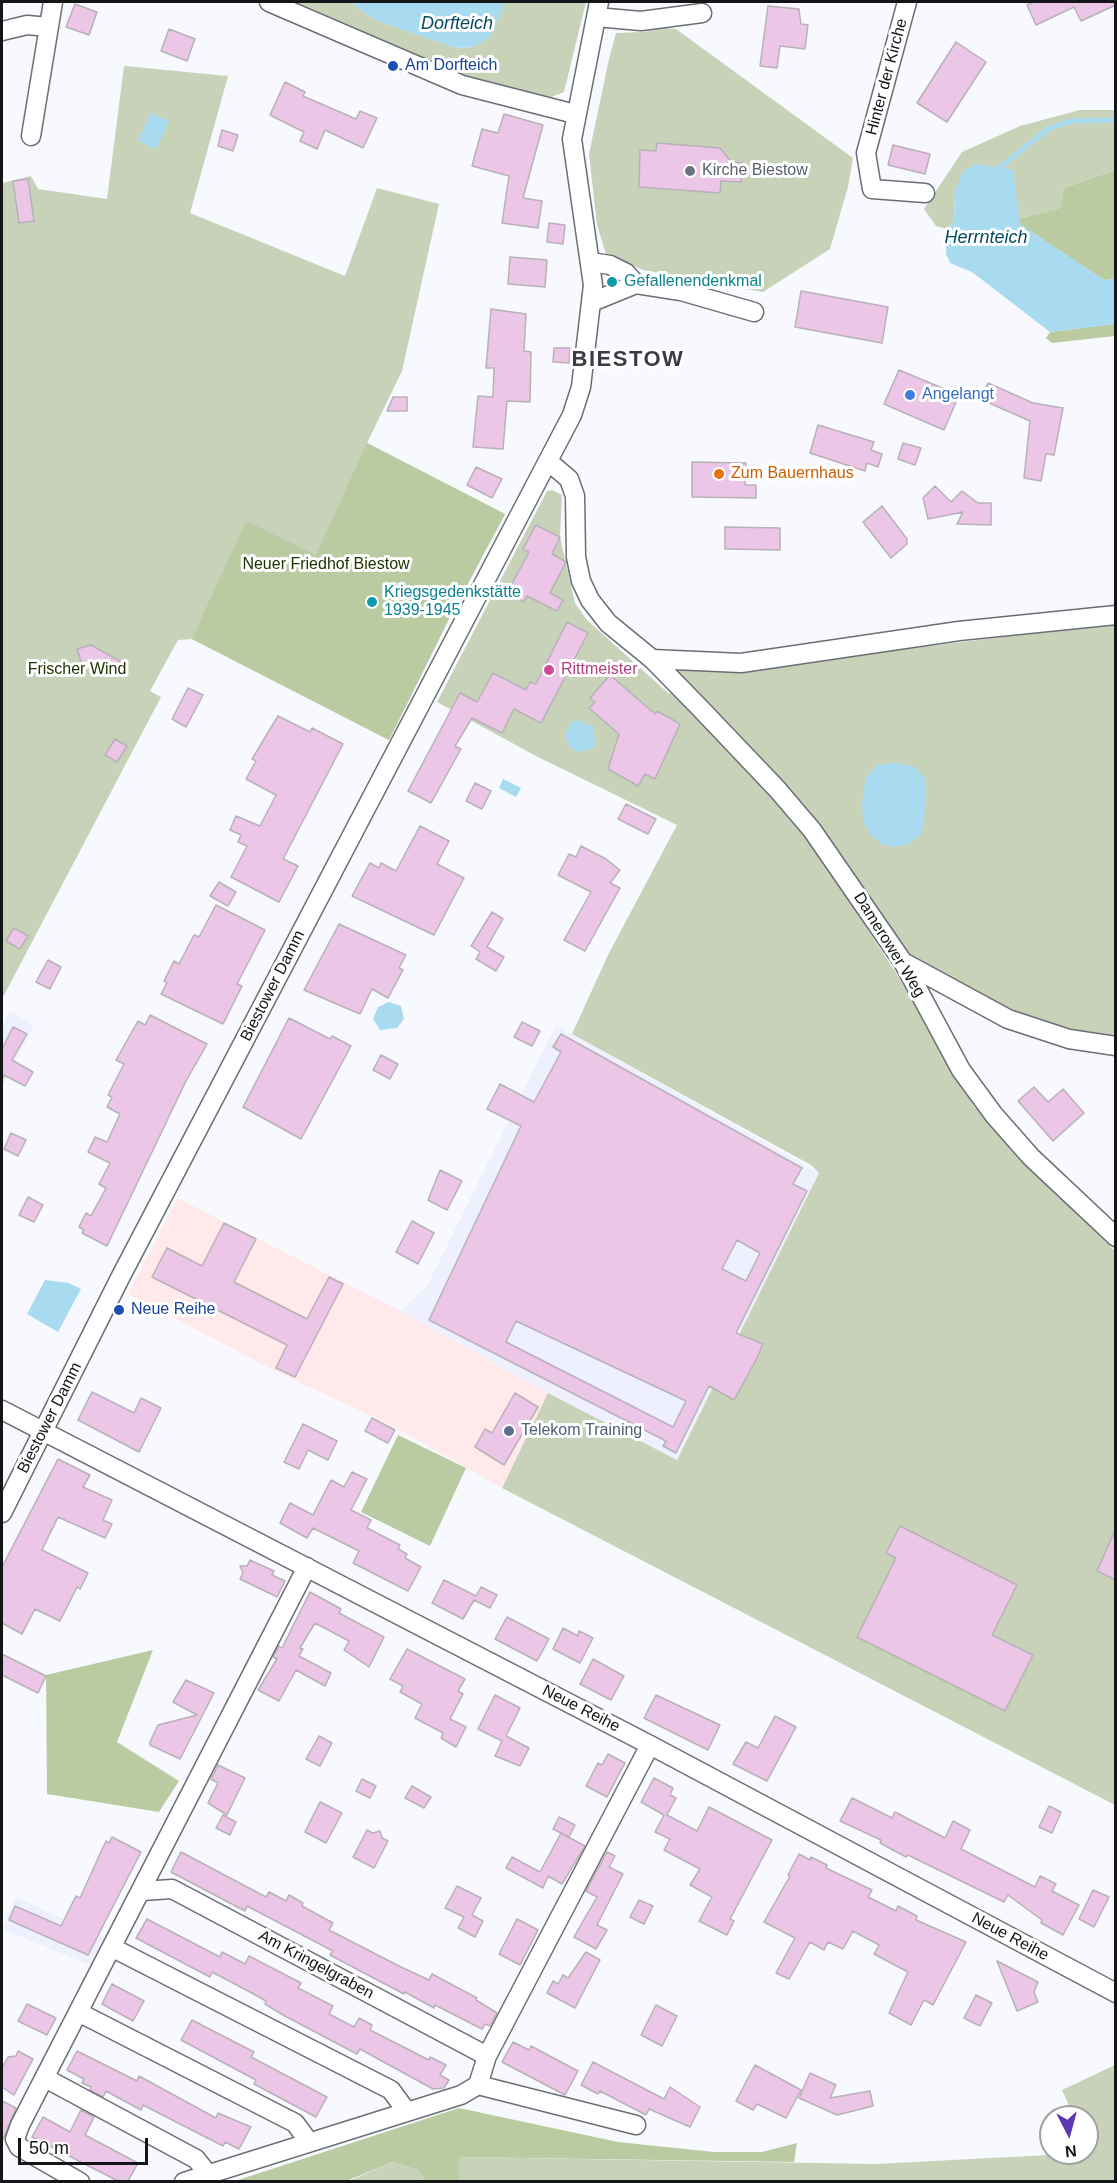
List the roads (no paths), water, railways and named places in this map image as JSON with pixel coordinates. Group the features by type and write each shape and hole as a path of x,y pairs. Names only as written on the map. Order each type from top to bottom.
{"street":[{"path":"31,136 53,2"},
{"path":"270,2 462,85 575,114"},
{"name":"Hinter der Kirche","path":"907,2 866,153 872,189 925,193"},
{"path":"549,462 572,415 581,387 592,302 591,262 573,155 575,114 598,9 641,21 702,13"},
{"path":"2,31 27,26 49,27"},
{"path":"591,262 610,265 626,273 636,284"},
{"path":"592,302 636,284 681,291 754,312"},
{"name":"Damerower Weg","path":"549,462 569,478 575,496 576,557 581,581 590,600 608,622 652,659 777,789 812,830 903,962 961,1070 994,1115 1031,1157 1116,1237"},
{"name":"Biestower Damm","path":"2,1513 121,1276 549,462"},
{"path":"652,659 741,663 959,631 1116,615"},
{"path":"903,962 1008,1019 1068,1039 1116,1046"},
{"name":"Neue Reihe","path":"2,1410 650,1745 1116,1993"},
{"path":"80,2181 19,2147 15,2139 307,1567"},
{"path":"184,2181 461,2095 477,2085 487,2056 650,1745"},
{"name":"Am Kringelgraben","path":"142,1891 172,1889 487,2056"},
{"path":"113,1948 391,2090 407,2112"},
{"path":"80,2013 295,2123 309,2142"},
{"path":"45,2078 196,2159 208,2174"},
{"path":"477,2085 636,2125"}],"water":[{"name":"Dorfteich","path":"350,2 505,2 505,4 490,37 473,47 456,48 375,20"},
{"path":"151,113 169,121 156,149 138,141"},
{"name":"Herrnteich","path":"975,164 1013,170 1020,224 1104,280 1115,279 1115,324 1050,332 972,272 950,263 946,254 947,229 954,221 955,190 963,172"},
{"path":"578,720 593,727 594,748 579,752 570,748 565,736 570,723"},
{"path":"896,763 915,767 926,780 924,824 920,835 908,844 895,847 883,845 871,835 863,821 862,801 866,778 877,765"},
{"path":"503,779 521,788 516,797 499,788"},
{"path":"389,1002 401,1006 404,1019 397,1028 380,1030 373,1019 378,1007"},
{"path":"45,1280 69,1283 81,1289 58,1332 27,1314"}],"waterway":[{"path":"999,168 1048,129 1071,121 1116,120"}],"place":[{"name":"Am Dorfteich","path":"393,66"},
{"name":"Kirche Biestow","path":"690,171"},
{"name":"Gefallenendenkmal","path":"612,282"},
{"name":"Angelangt","path":"910,395"},
{"name":"Zum Bauernhaus","path":"719,474"},
{"name":"Kriegsgedenkstätte 1939-1945","path":"372,602"},
{"name":"Rittmeister","path":"549,670"},
{"name":"Neue Reihe","path":"119,1310"},
{"name":"Telekom Training","path":"509,1431"}],"district":[{"name":"BIESTOW","path":"628,360"}],"park label":[{"name":"Neuer Friedhof Biestow","path":"326,565"},
{"name":"Frischer Wind","path":"77,670"}]}
